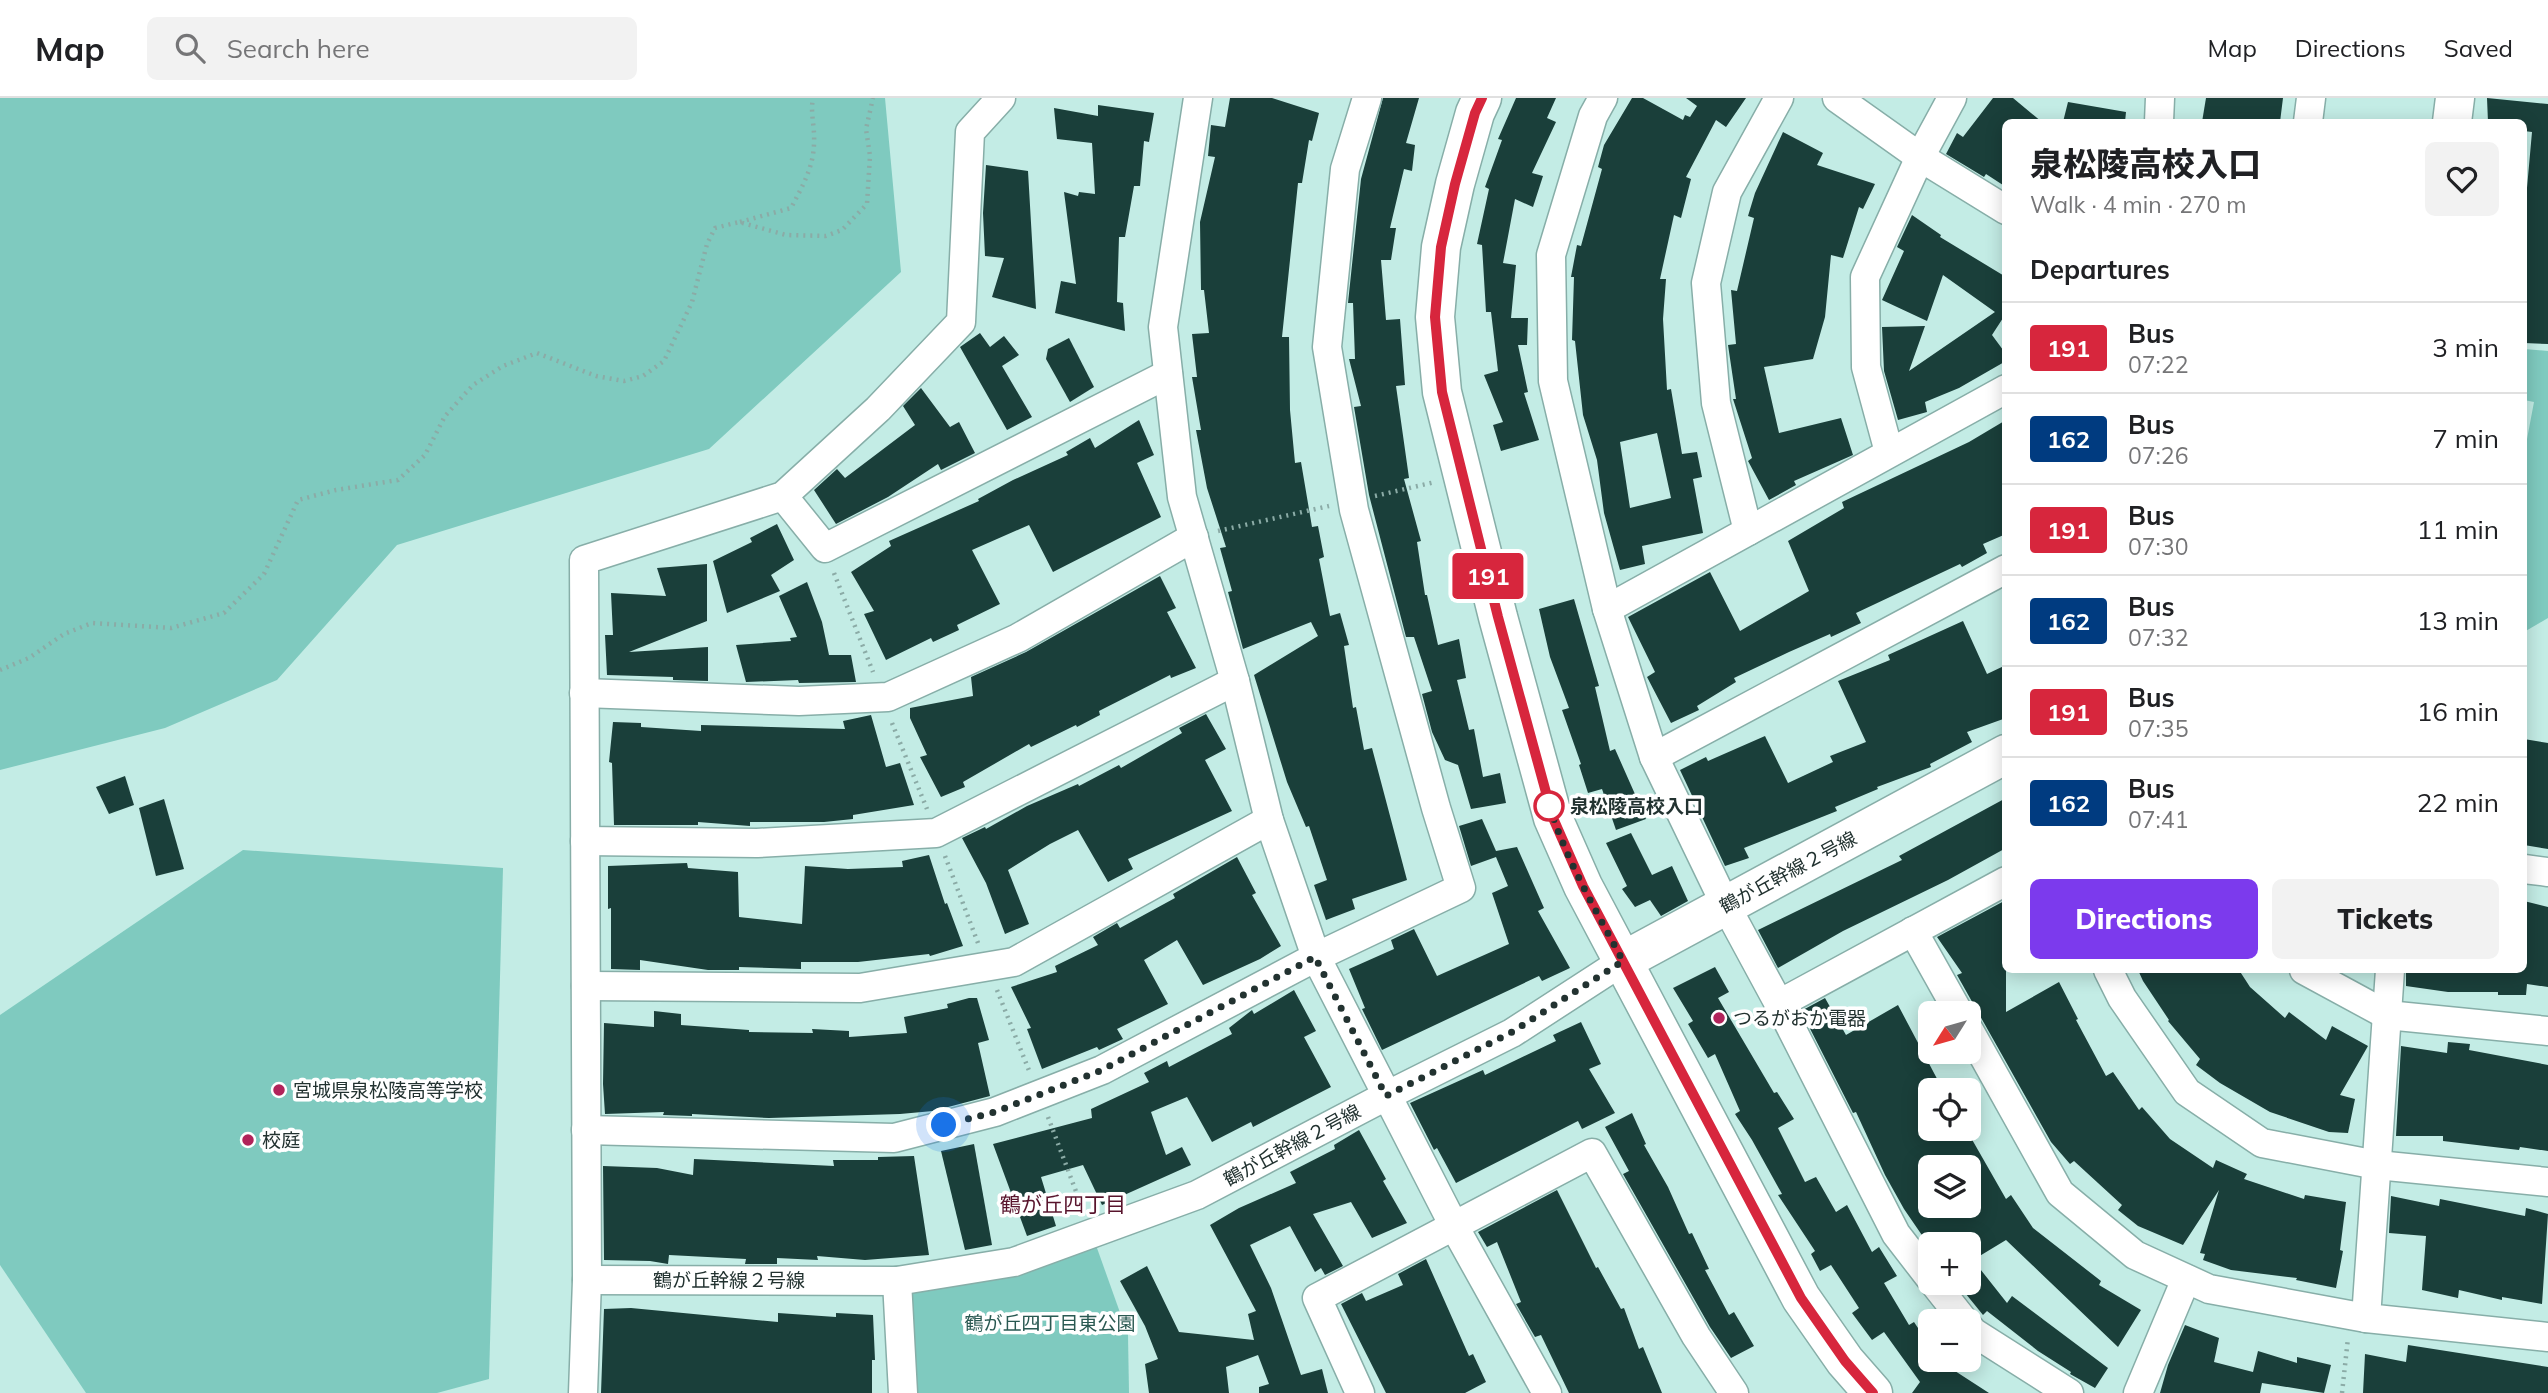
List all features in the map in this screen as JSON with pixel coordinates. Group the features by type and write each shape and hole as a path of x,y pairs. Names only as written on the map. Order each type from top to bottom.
{"street":[{"path":"583,1393 587,1280 584,560 783,496 878,409 961,322 970,132 1001,98"},
{"path":"1198,98 1163,327 1182,497 1235,681 1269,820 1315,957 1454,1226 1546,1393"},
{"path":"586,1130 894,1138 995,1112 1102,1070 1315,957 1461,888 1432,795 1354,510 1327,347 1345,169 1367,98"},
{"path":"1482,98 1475,113 1455,184 1441,247 1435,317 1442,392 1498,617 1553,818 1583,886 1801,1298 1845,1361 1873,1393"},
{"path":"1603,98 1593,116 1551,255 1553,381 1607,609 1654,757 1726,906 1896,1234 1918,1262"},
{"path":"1748,531 1716,403 1706,283 1727,192 1779,98"},
{"path":"1837,98 1920,157 2002,208"},
{"path":"1889,452 1866,367 1865,277 1920,157 1952,98"},
{"path":"2159,119 2160,98"},
{"path":"2308,119 2311,98"},
{"path":"2452,119 2455,98"},
{"path":"783,496 825,548 1168,374"},
{"path":"1607,609 2002,391"},
{"path":"584,694 799,701 888,697 1018,638 1194,537"},
{"path":"1654,757 2002,571"},
{"path":"585,841 757,844 936,834 1235,681"},
{"name":"鶴が丘幹線２号線","path":"587,1280 897,1281 1014,1262 1092,1234 1197,1195 1512,1032 1623,961 2002,756"},
{"path":"586,986 860,988 1014,962 1269,820"},
{"path":"2527,869 2548,872"},
{"path":"1779,1004 2002,883"},
{"path":"1913,931 1952,1001"},
{"path":"2110,973 2122,998 2187,1092 2262,1143 2376,1165 2548,1182"},
{"path":"2310,973 2387,1015 2548,1031"},
{"path":"2358,1316 2376,1165 2390,973"},
{"path":"1981,1051 2060,1193 2135,1255 2209,1289 2358,1316 2548,1338"},
{"path":"1360,1393 1317,1298 1592,1153 1696,1336 1734,1393"},
{"path":"2138,1393 2186,1279"},
{"path":"897,1281 903,1393"},
{"path":"1944,1295 1955,1309"},
{"path":"1981,1337 2069,1393"}],"path":[{"path":"0,670 29,658 64,634 92,624 171,628 224,613 264,574 298,500 336,490 398,480 425,455 445,416 473,385 503,366 537,354 596,376 624,381 643,376 664,361 692,302 707,244 715,229 791,208 811,167 814,142 811,106 813,98"},
{"path":"739,222 786,235 826,236 842,230 867,204 870,156 866,129 873,98"},
{"path":"825,548 1092,1234"},
{"path":"2342,1393 2358,1316"}],"green space":[{"path":"0,98 885,98 901,272 709,449 397,545 277,680 165,728 0,770"},
{"path":"2527,349 2548,351 2548,618 2527,630 2527,439 2534,402 2527,401"},
{"name":"校庭","path":"243,850 503,868 489,1379 437,1393 86,1393 0,1265 0,1015"},
{"name":"鶴が丘四丁目東公園","path":"1092,1234 1128,1335 1129,1393 903,1393 897,1281"}],"building":[{"path":"1230,98 1272,98 1319,113 1312,141 1309,140 1302,183 1298,183 1282,337 1289,337 1290,410 1295,463 1301,462 1312,527 1318,526 1324,557 1319,559 1330,616 1340,613 1349,645 1344,646 1353,708 1356,707 1364,750 1372,748 1407,880 1352,899 1355,909 1326,920 1314,885 1327,880 1309,826 1306,827 1287,782 1254,675 1318,636 1311,622 1243,649 1228,592 1232,591 1220,548 1226,547 1207,488 1196,430 1201,430 1192,377 1197,377 1192,334 1209,333 1204,290 1201,290 1200,222 1215,157 1208,156 1211,125 1225,127"},
{"path":"1383,98 1419,98 1406,143 1415,145 1412,171 1404,169 1390,228 1396,228 1391,260 1381,260 1386,320 1400,319 1405,385 1396,386 1409,478 1404,479 1421,541 1417,542 1425,595 1438,645 1459,639 1466,678 1457,680 1469,730 1474,729 1483,777 1500,773 1506,803 1471,809 1458,765 1445,760 1432,732 1422,694 1432,691 1414,637 1406,637 1369,495 1354,407 1361,406 1349,359 1355,359 1353,303 1348,303 1361,179"},
{"path":"1516,98 1556,98 1547,118 1556,122 1532,173 1543,176 1533,207 1515,199 1503,263 1516,265 1511,318 1528,318 1527,345 1518,345 1528,392 1524,393 1539,440 1501,451 1493,425 1503,422 1484,375 1498,371 1491,312 1486,312 1482,245 1477,244 1489,189 1485,187 1502,140 1498,139"},
{"path":"1632,98 1643,98 1683,120 1685,115 1690,117 1697,106 1686,98 1746,98 1726,127 1716,120 1686,177 1691,179 1681,218 1674,215 1660,279 1666,279 1663,319 1667,390 1671,389 1682,454 1697,452 1702,477 1693,479 1703,533 1642,546 1645,564 1620,570 1604,513 1597,460 1583,415 1575,341 1572,340 1574,277 1571,277 1577,245 1581,246 1602,169 1598,167 1604,145","holes":["1657,433 1671,498 1630,508 1620,442"]},
{"path":"1993,98 2013,98 2038,119 2002,119 2002,184 1946,154 1957,133 1963,137"},
{"path":"2206,98 2283,98 2280,119 2202,119"},
{"path":"2487,98 2548,104 2548,344 2527,343 2527,188 2532,132 2527,131 2527,119 2488,119"},
{"path":"2068,102 2126,112 2125,119 2064,119"},
{"path":"1098,105 1154,113 1149,142 1144,141 1140,186 1134,186 1125,237 1119,237 1117,302 1123,303 1125,331 1055,313 1061,281 1076,284 1064,192 1078,196 1079,192 1095,194 1092,143 1057,139 1054,108 1098,116"},
{"path":"1783,132 1823,153 1817,165 1875,184 1863,209 1859,207 1843,258 1831,255 1825,317 1813,359 1764,367 1779,433 1841,418 1853,455 1794,481 1796,485 1769,500 1748,461 1752,458 1733,399 1736,399 1728,345 1736,344 1731,290 1737,291 1754,218 1748,216 1755,193"},
{"path":"986,165 1028,171 1036,309 992,297 1004,258 985,256 983,213"},
{"path":"1912,215 1941,235 1940,237 2002,275 2002,320 1992,335 2002,349 2002,363 1959,388 1925,402 1927,412 1898,420 1884,371 1882,327 1925,326 1909,371 1995,312 1943,275 1927,321 1882,300 1904,251 1897,247"},
{"path":"980,333 990,347 1004,336 1019,355 1002,366 1032,417 1007,430 960,347"},
{"path":"1069,338 1094,387 1070,402 1046,359 1048,349"},
{"path":"921,388 950,427 959,422 975,453 941,470 938,464 888,497 836,524 814,490 837,469 845,478 915,425 903,406"},
{"path":"1139,420 1154,455 1137,463 1161,517 1053,572 1029,525 972,550 1000,604 957,625 959,630 933,642 931,638 886,660 864,614 874,611 851,572 891,546 889,541 979,501 978,499 1013,480 1068,455 1066,452 1090,438 1095,448"},
{"path":"2002,422 2002,536 1983,544 1987,553 1962,567 1960,564 1856,613 1861,623 1831,637 1830,634 1734,678 1736,682 1697,706 1699,710 1671,723 1647,677 1655,672 1628,617 1710,572 1740,631 1809,591 1788,541 1844,508 1842,502 1969,442"},
{"path":"777,524 794,560 771,575 780,591 727,613 713,561 752,542 750,538"},
{"path":"707,564 707,621 629,652 708,647 708,681 607,675 605,635 613,635 611,593 666,596 657,568"},
{"path":"1160,576 1176,608 1167,612 1196,668 1171,678 1170,675 1099,711 1100,715 1077,727 1076,725 1031,747 1029,744 963,782 965,787 941,797 920,757 927,755 910,718 910,708 973,696 971,677 1026,652"},
{"path":"807,582 822,622 829,655 851,655 856,682 746,682 736,645 791,641 790,638 797,637 779,596"},
{"path":"1574,599 1599,686 1595,687 1610,751 1615,749 1646,819 1616,830 1602,789 1588,793 1562,710 1569,708 1550,657 1539,609"},
{"path":"1963,621 1987,674 2002,667 2002,719 1967,732 1972,742 1930,764 1931,767 1877,787 1878,789 1835,807 1837,811 1744,848 1749,858 1725,866 1680,770 1706,757 1708,761 1765,736 1788,783 1833,762 1830,756 1866,742 1838,681 1890,660 1888,655"},
{"path":"1206,714 1226,749 1205,760 1232,811 1128,859 1133,869 1108,882 1078,830 1050,844 1008,870 1029,924 1005,934 986,883 962,838 985,827 986,829 1027,806 1078,784 1079,786 1119,765 1121,768 1182,733 1179,728"},
{"path":"871,715 886,767 900,763 914,805 853,815 853,819 824,822 750,822 750,826 698,822 698,825 614,825 612,763 609,762 613,722 641,723 641,727 701,731 701,725 845,729 843,721"},
{"path":"2527,740 2548,743 2548,849 2527,846"},
{"path":"125,776 134,805 109,814 96,787"},
{"path":"164,799 184,869 156,876 139,808"},
{"path":"2002,800 2002,850 1843,931 1778,968 1758,930 1902,860 1899,856"},
{"path":"1482,819 1496,851 1517,847 1544,908 1538,911 1570,968 1542,981 1539,976 1382,1050 1362,1009 1365,1008 1349,969 1394,949 1391,940 1414,929 1437,976 1509,944 1492,893 1508,886 1496,857 1471,866 1459,826"},
{"path":"1631,833 1652,875 1672,866 1688,901 1661,916 1650,900 1635,907 1622,889 1627,886 1606,843"},
{"path":"929,855 945,904 947,903 963,946 930,956 858,962 801,962 801,969 739,967 739,970 708,970 640,960 640,970 611,969 608,866 687,863 688,868 738,872 739,917 802,924 805,866 848,869 903,867 902,861"},
{"path":"1237,857 1256,893 1252,895 1281,946 1260,959 1203,985 1177,940 1144,960 1168,1004 1117,1029 1123,1039 1042,1069 1027,1029 1031,1028 1011,987 1057,972 1055,966 1098,945 1093,937 1117,923 1120,928 1175,898 1173,894"},
{"path":"2002,902 2002,973 2006,973 2006,1012 2059,982 2106,1076 2113,1072 2139,1110 2142,1107 2170,1139 2213,1168 2216,1160 2247,1174 2244,1179 2304,1199 2305,1195 2346,1202 2340,1250 2343,1251 2336,1288 2296,1280 2297,1278 2231,1270 2203,1260 2205,1254 2200,1253 2219,1190 2183,1245 2138,1226 2118,1210 2122,1205 2074,1161 2070,1164 2051,1142 1981,1018 1981,1001 1972,1001 1957,975 1962,973 1937,937"},
{"path":"2527,902 2548,907 2548,987 2527,984 2526,995 2498,995 2498,992 2448,992 2406,986 2406,973 2527,973"},
{"path":"1715,967 1729,992 1718,998 1774,1093 1777,1092 1794,1119 1778,1128 1805,1182 1816,1177 1836,1212 1847,1205 1872,1252 1879,1247 1897,1276 1884,1283 1909,1325 1914,1322 1918,1328 1918,1372 1957,1372 1989,1393 1912,1393 1920,1382 1884,1332 1872,1340 1852,1313 1859,1308 1831,1265 1820,1271 1811,1254 1815,1251 1778,1195 1782,1194 1735,1114 1740,1111 1715,1054 1708,1058 1688,1024 1693,1021 1673,988"},
{"path":"2139,973 2241,973 2250,987 2285,1018 2289,1012 2326,1040 2332,1026 2368,1046 2340,1095 2355,1099 2348,1133 2329,1132 2270,1112 2220,1083 2196,1065 2200,1059 2168,1021"},
{"path":"1294,990 1316,1031 1304,1037 1331,1087 1253,1127 1251,1122 1212,1142 1187,1097 1151,1112 1166,1155 1182,1147 1191,1165 1102,1205 1083,1165 1041,1177 1056,1226 1027,1236 993,1144 1092,1118 1091,1109 1149,1082 1144,1073 1167,1061 1169,1067 1232,1034 1229,1028 1252,1010 1254,1014"},
{"path":"977,998 989,1040 978,1043 990,1096 933,1111 900,1114 769,1118 663,1115 664,1112 605,1114 604,1023 654,1027 654,1011 681,1014 681,1025 749,1032 813,1033 812,1029 849,1031 849,1037 907,1033 904,1017 948,1008 947,1004"},
{"path":"1825,998 1846,1035 1898,1005 1918,1043 1918,1064 1929,1064 1937,1078 1918,1078 1918,1141 1973,1141 1981,1155 1918,1155 1918,1218 1981,1218 1981,1155 2006,1199 2011,1195 2033,1228 2101,1281 2099,1285 2141,1310 2118,1347 2006,1240 1981,1255 1981,1232 1920,1232 1885,1175 1856,1112 1853,1113 1801,1011"},
{"path":"1581,1022 1601,1064 1589,1069 1615,1113 1582,1129 1578,1121 1456,1183 1437,1148 1434,1150 1410,1103 1483,1070 1485,1075 1556,1041 1553,1035"},
{"path":"2448,1042 2470,1044 2469,1050 2548,1065 2548,1151 2443,1141 2443,1136 2396,1136 2401,1046 2447,1053"},
{"path":"1632,1113 1646,1144 1644,1145 1709,1269 1705,1270 1729,1315 1734,1312 1754,1346 1731,1358 1710,1327 1623,1174 1629,1171 1605,1127"},
{"path":"1359,1130 1407,1223 1372,1238 1351,1202 1313,1214 1343,1266 1325,1275 1321,1268 1315,1272 1290,1226 1250,1245 1271,1288 1301,1375 1322,1369 1328,1393 1259,1393 1259,1387 1269,1384 1258,1355 1226,1367 1229,1393 1149,1393 1145,1364 1158,1359 1145,1326 1120,1281 1147,1266 1179,1332 1254,1340 1248,1314 1256,1311 1210,1225 1239,1208 1296,1183 1290,1172 1335,1149 1334,1145"},
{"path":"974,1144 992,1245 965,1250 941,1151"},
{"path":"914,1156 929,1255 865,1260 817,1256 818,1260 777,1258 777,1264 745,1264 746,1259 669,1255 668,1264 604,1260 603,1166 657,1168 693,1175 694,1159 834,1166 833,1160 878,1160 878,1157"},
{"path":"1557,1190 1596,1268 1598,1267 1621,1309 1624,1308 1639,1349 1643,1347 1662,1393 1569,1393 1541,1335 1535,1337 1516,1304 1521,1302 1497,1242 1487,1247 1478,1232"},
{"path":"2391,1196 2439,1206 2440,1199 2525,1216 2526,1208 2548,1214 2542,1304 2502,1297 2502,1300 2459,1290 2458,1298 2422,1290 2426,1236 2389,1233"},
{"path":"1426,1259 1469,1356 1473,1354 1486,1382 1465,1393 1386,1393 1341,1304 1362,1293 1366,1301 1403,1285 1398,1274"},
{"path":"1981,1270 2007,1303 2012,1296 2108,1368 2095,1388 2070,1374 2071,1372 2038,1351 1987,1311 1983,1315 1981,1309 1967,1295 1981,1295"},
{"path":"631,1308 778,1322 778,1313 836,1317 836,1313 873,1315 875,1360 872,1360 872,1393 601,1393 604,1309"},
{"path":"2185,1325 2219,1338 2214,1362 2253,1372 2258,1351 2297,1363 2297,1357 2331,1365 2324,1393 2262,1383 2260,1393 2160,1393 2168,1365"},
{"path":"2408,1345 2548,1367 2548,1393 2363,1393 2365,1354 2406,1362"}],"bus line":[{"name":"191","path":"1482,98 1475,113 1455,184 1441,247 1435,317 1442,392 1498,617 1553,818 1583,886 1801,1298 1845,1361 1873,1393"}],"place":[{"name":"泉松陵高校入口","path":"1549,806"},
{"name":"つるがおか電器","path":"1719,1018"},
{"name":"宮城県泉松陵高等学校","path":"279,1090"},
{"name":"校庭","path":"248,1140"}],"district":[{"name":"鶴が丘四丁目","path":"1063,1205"}],"route":[{"path":"944,1125 995,1112 1102,1070 1315,957 1386,1096 1512,1032 1623,961 1583,886 1553,818 1546,794 1549,806"}]}
